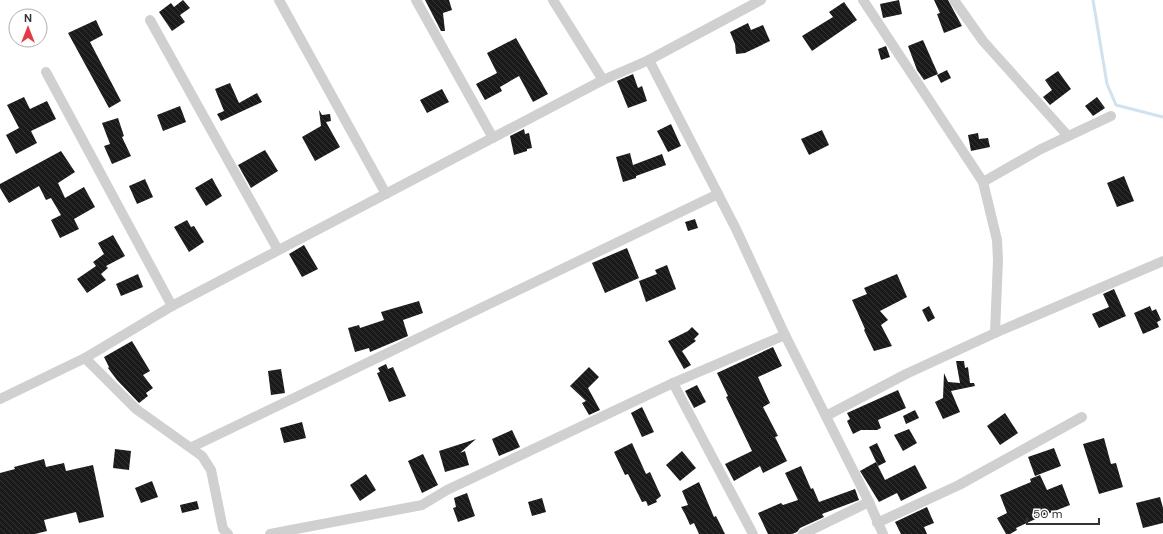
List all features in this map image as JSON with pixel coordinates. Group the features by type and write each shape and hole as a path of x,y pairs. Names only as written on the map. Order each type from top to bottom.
{"street":[{"path":"279,0 386,194"},
{"path":"416,0 493,138"},
{"path":"553,0 603,80"},
{"path":"0,399 85,358 172,306 603,80 649,60 761,0"},
{"path":"863,0 983,182 997,240 998,260 996,333"},
{"path":"954,0 983,41 1068,136"},
{"path":"150,20 278,250"},
{"path":"649,60 718,194 869,502 883,534"},
{"path":"46,72 172,306"},
{"path":"983,182 1022,159 1111,116"},
{"path":"192,447 718,194"},
{"path":"826,416 906,374 996,333 1163,261"},
{"path":"270,534 422,506 447,490 673,383 786,335"},
{"path":"85,358 136,409 192,447 202,456 211,470 223,529 228,534"},
{"path":"673,383 753,534"},
{"path":"877,523 959,485 1082,417"},
{"path":"804,534 869,502"}],"building":[{"path":"183,0 190,8 180,15 185,22 172,31 159,12 171,3 174,7"},
{"path":"425,0 449,0 452,10 443,13 445,31 441,31"},
{"path":"899,0 902,14 883,18 880,4"},
{"path":"934,0 948,0 962,26 944,33 937,14 940,13"},
{"path":"844,2 857,20 812,51 802,36 833,17 829,12"},
{"path":"96,20 103,35 90,42 121,101 109,108 68,33"},
{"path":"748,23 751,30 763,25 770,41 745,53 736,54 735,44 730,32"},
{"path":"516,38 548,94 533,102 519,76 500,87 502,91 485,100 476,84 497,73 487,53"},
{"path":"923,40 938,74 924,80 917,70 908,46"},
{"path":"886,46 890,57 881,60 878,49"},
{"path":"947,70 951,78 941,83 937,75"},
{"path":"1058,71 1071,89 1050,105 1043,97 1052,90 1045,80"},
{"path":"633,74 638,88 642,86 647,101 628,108 617,81"},
{"path":"230,83 239,103 257,93 262,102 221,121 217,114 224,111 215,89"},
{"path":"442,89 449,102 427,113 420,100"},
{"path":"24,97 30,109 47,101 56,119 31,131 37,143 16,154 6,135 19,128 7,105"},
{"path":"1097,97 1105,108 1093,116 1085,106"},
{"path":"180,106 186,122 163,131 157,115"},
{"path":"319,110 322,115 330,114 331,121 326,122 340,147 315,161 302,137 321,126"},
{"path":"118,118 124,136 122,137 131,156 112,164 104,146 110,144 102,123"},
{"path":"671,124 681,146 668,152 657,131"},
{"path":"524,129 525,134 529,133 532,148 514,155 510,136"},
{"path":"822,130 829,145 809,155 801,139"},
{"path":"978,133 979,139 988,138 990,147 971,151 968,135"},
{"path":"265,150 278,171 251,188 238,165"},
{"path":"61,151 75,172 58,183 65,198 84,187 95,207 74,219 79,229 60,238 51,220 61,215 51,198 46,200 39,186 9,203 0,188 0,184"},
{"path":"630,153 633,165 662,154 666,165 623,182 616,157"},
{"path":"1124,176 1134,201 1117,207 1107,183"},
{"path":"212,178 222,196 206,206 195,188"},
{"path":"145,179 153,197 137,204 129,186"},
{"path":"695,219 698,228 688,231 685,222"},
{"path":"187,220 191,227 194,226 204,242 189,252 174,227"},
{"path":"113,235 125,256 106,266 108,268 101,274 106,280 87,293 77,279 96,266 93,262 104,254 98,243"},
{"path":"304,245 318,269 302,277 289,254"},
{"path":"627,248 639,278 605,293 592,263"},
{"path":"667,265 676,289 646,302 639,281 657,274 655,270"},
{"path":"138,274 143,287 121,296 116,284"},
{"path":"897,274 907,297 880,311 888,320 881,325 892,346 874,351 852,300 867,294 864,288"},
{"path":"1114,289 1126,316 1099,328 1092,314 1109,307 1103,294"},
{"path":"419,301 423,313 403,320 408,336 370,352 369,348 355,352 348,328 359,325 360,328 384,320 381,312"},
{"path":"929,306 935,318 928,322 922,310"},
{"path":"1150,306 1152,311 1156,309 1161,320 1157,322 1159,327 1143,334 1134,313"},
{"path":"692,327 699,334 694,339 696,341 682,351 691,365 684,369 668,341 688,331"},
{"path":"132,341 150,371 143,375 153,388 146,393 148,396 139,403 117,380 108,368 109,367 104,357"},
{"path":"773,347 782,366 758,377 770,403 763,407 778,436 775,437 787,461 763,473 760,466 734,481 725,464 752,451 726,397 728,396 717,373"},
{"path":"956,361 964,361 965,368 968,367 970,383 974,383 975,386 951,391 960,412 943,419 935,402 943,398 944,373 948,382 960,383"},
{"path":"386,364 388,369 393,367 406,396 389,402 377,373 380,372 378,368"},
{"path":"589,367 599,377 588,388 600,410 589,415 582,403 586,401 570,386"},
{"path":"281,369 285,393 271,395 268,371"},
{"path":"697,385 706,402 694,408 685,391"},
{"path":"898,390 906,408 878,420 881,428 877,430 861,430 853,434 847,421 850,419 847,413"},
{"path":"642,407 654,432 642,437 631,413"},
{"path":"915,410 919,418 906,424 903,416"},
{"path":"1005,413 1018,433 1000,445 987,426"},
{"path":"302,422 306,438 284,443 280,428"},
{"path":"909,429 917,443 903,451 894,435"},
{"path":"512,430 520,447 499,456 492,439"},
{"path":"1104,438 1111,464 1116,463 1123,487 1099,494 1083,444"},
{"path":"476,439 460,453 465,451 469,465 445,472 439,451"},
{"path":"632,443 646,474 650,472 661,496 656,500 657,502 648,506 646,501 642,502 628,474 625,475 614,452"},
{"path":"877,443 886,462 878,466 869,447"},
{"path":"1054,448 1061,466 1035,476 1028,457"},
{"path":"115,449 131,451 129,470 113,468"},
{"path":"682,451 696,468 680,481 666,465"},
{"path":"423,454 438,485 422,493 408,461"},
{"path":"44,459 46,467 64,463 66,471 93,465 104,517 79,523 76,512 44,520 47,531 35,534 0,534 0,473 15,469 14,467"},
{"path":"876,462 885,480 915,465 927,488 901,501 897,493 879,502 860,471"},
{"path":"801,466 811,489 813,488 819,502 855,489 859,500 822,514 824,517 800,528 797,532 792,534 768,534 758,513 781,503 783,505 798,500 785,473"},
{"path":"366,474 376,490 360,501 350,485"},
{"path":"1040,475 1047,490 1062,484 1070,505 1016,528 1017,530 1010,534 1006,534 997,518 1007,513 1000,495 1031,482 1030,479"},
{"path":"152,481 158,497 141,503 135,488"},
{"path":"699,482 714,517 716,516 725,534 699,534 694,523 690,525 681,507 688,505 682,491"},
{"path":"467,493 475,516 458,522 453,508 456,507 454,498"},
{"path":"1160,497 1163,508 1163,523 1143,528 1136,503"},
{"path":"542,498 546,512 532,516 528,502"},
{"path":"197,501 199,509 182,513 180,505"},
{"path":"927,507 934,523 924,527 927,534 901,534 895,522"}],"waterway":[{"path":"1093,0 1107,84 1116,105 1163,117"}]}
